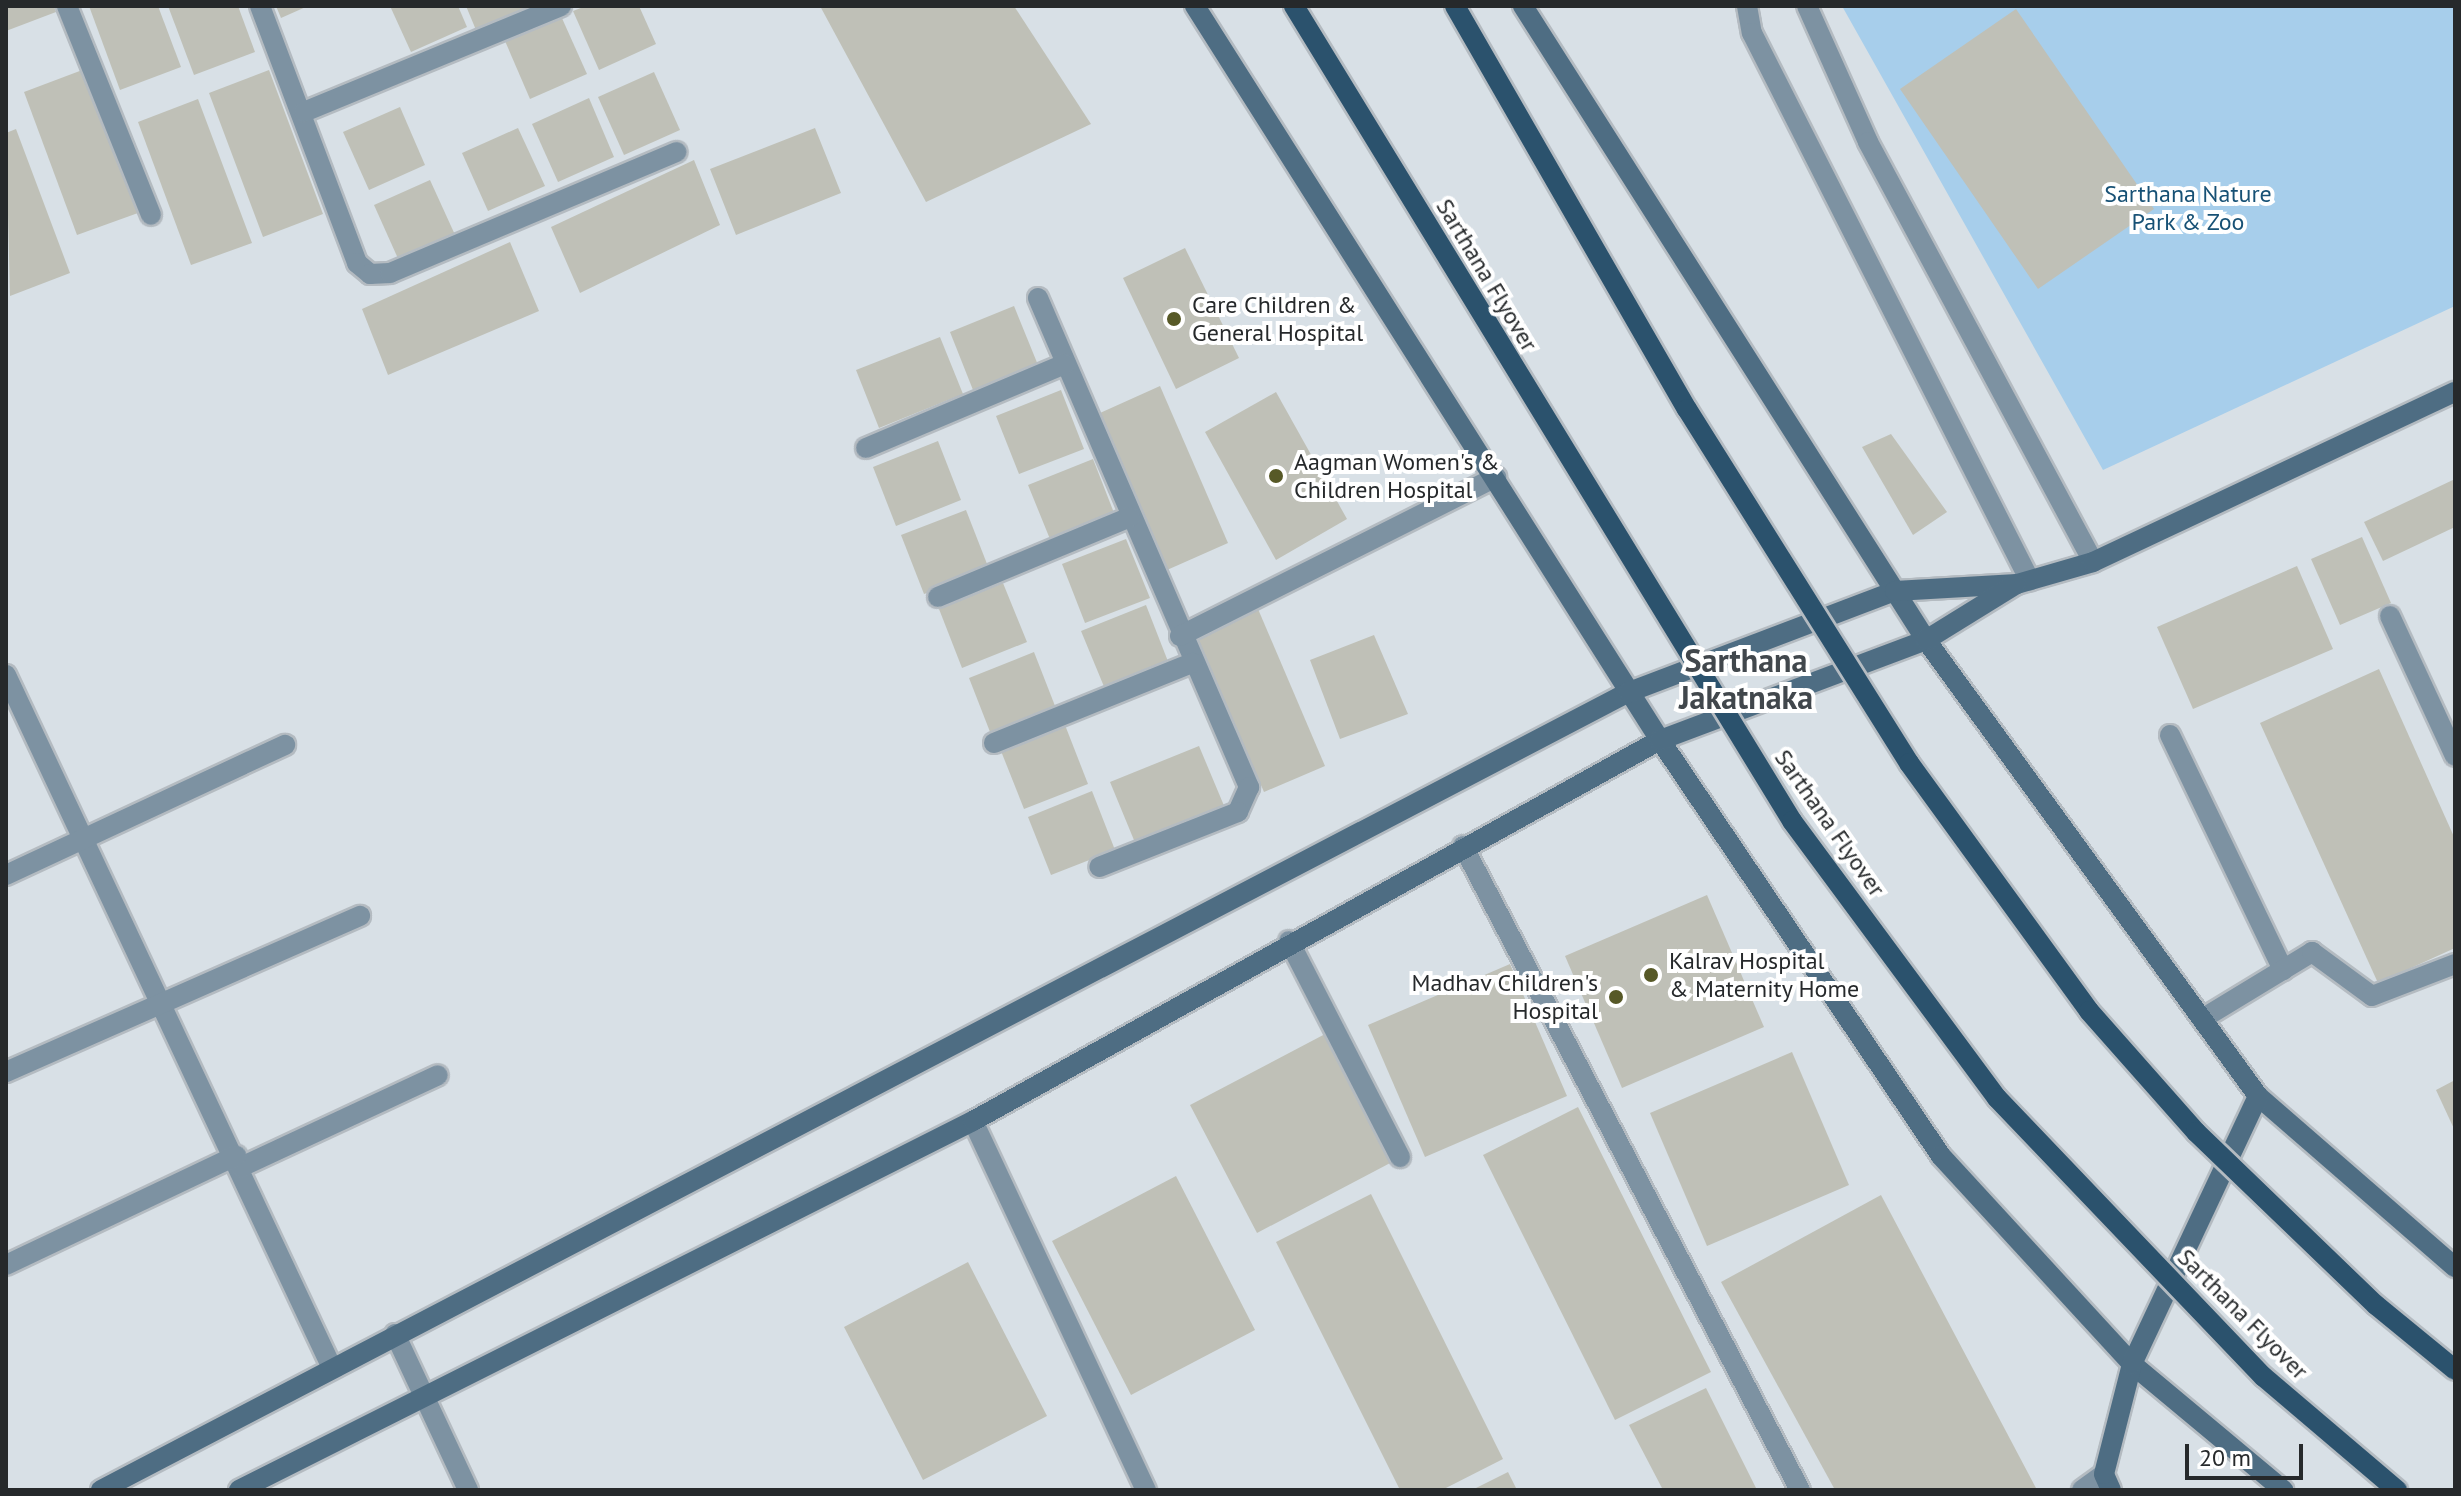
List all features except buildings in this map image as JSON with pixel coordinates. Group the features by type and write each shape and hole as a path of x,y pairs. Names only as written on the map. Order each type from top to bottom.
{"main road":[{"name":"Sarthana Flyover","path":"1294,6 1792,821 1988,1085 2264,1377 2397,1490"},
{"path":"1455,6 1687,409 1909,763 2089,1011 2196,1132 2455,1370"}],"street":[{"path":"67,6 151,215"},
{"path":"260,6 304,112 357,263 370,274 390,273 676,152"},
{"path":"304,112 561,6"},
{"path":"1195,6 1660,740 1941,1156 2132,1364 2283,1490"},
{"path":"1523,6 1926,640 2258,1096 2455,1267"},
{"path":"1747,6 1752,33 2024,583"},
{"path":"1807,6 1868,142 2093,562"},
{"path":"1038,298 1249,799 1238,812 1099,867"},
{"path":"866,448 1065,364"},
{"path":"239,1490 422,1395 973,1121 1289,941 1660,740 1926,640 2024,583 2093,562 2455,392"},
{"path":"1180,636 1496,477"},
{"path":"938,597 1130,517"},
{"path":"101,1490 331,1366 1629,692 1895,591 2024,583"},
{"path":"2390,616 2455,756"},
{"path":"994,743 1192,663"},
{"path":"7,682 239,1162 331,1366"},
{"path":"2170,735 2283,970"},
{"path":"6,875 285,745"},
{"path":"1463,846 1800,1490"},
{"path":"6,1072 161,1001 360,916"},
{"path":"1289,941 1400,1157"},
{"path":"2202,1019 2283,970 2320,953 2372,996 2455,964"},
{"path":"6,1265 438,1075"},
{"path":"2082,1490 2107,1482 2132,1364 2258,1096"},
{"path":"973,1121 1146,1490"},
{"path":"395,1334 468,1490"}],"green space":[{"name":"Sarthana Nature Park & Zoo","path":"1842,6 2455,6 2455,306 2103,470"}],"place":[{"name":"Care Children & General Hospital","path":"1174,319"},
{"name":"Aagman Women's & Children Hospital","path":"1276,476"},
{"name":"Kalrav Hospital & Maternity Home","path":"1651,975"},
{"name":"Madhav Children's Hospital","path":"1616,997"}],"district":[{"name":"Sarthana Jakatnaka","path":"1746,680"}]}
